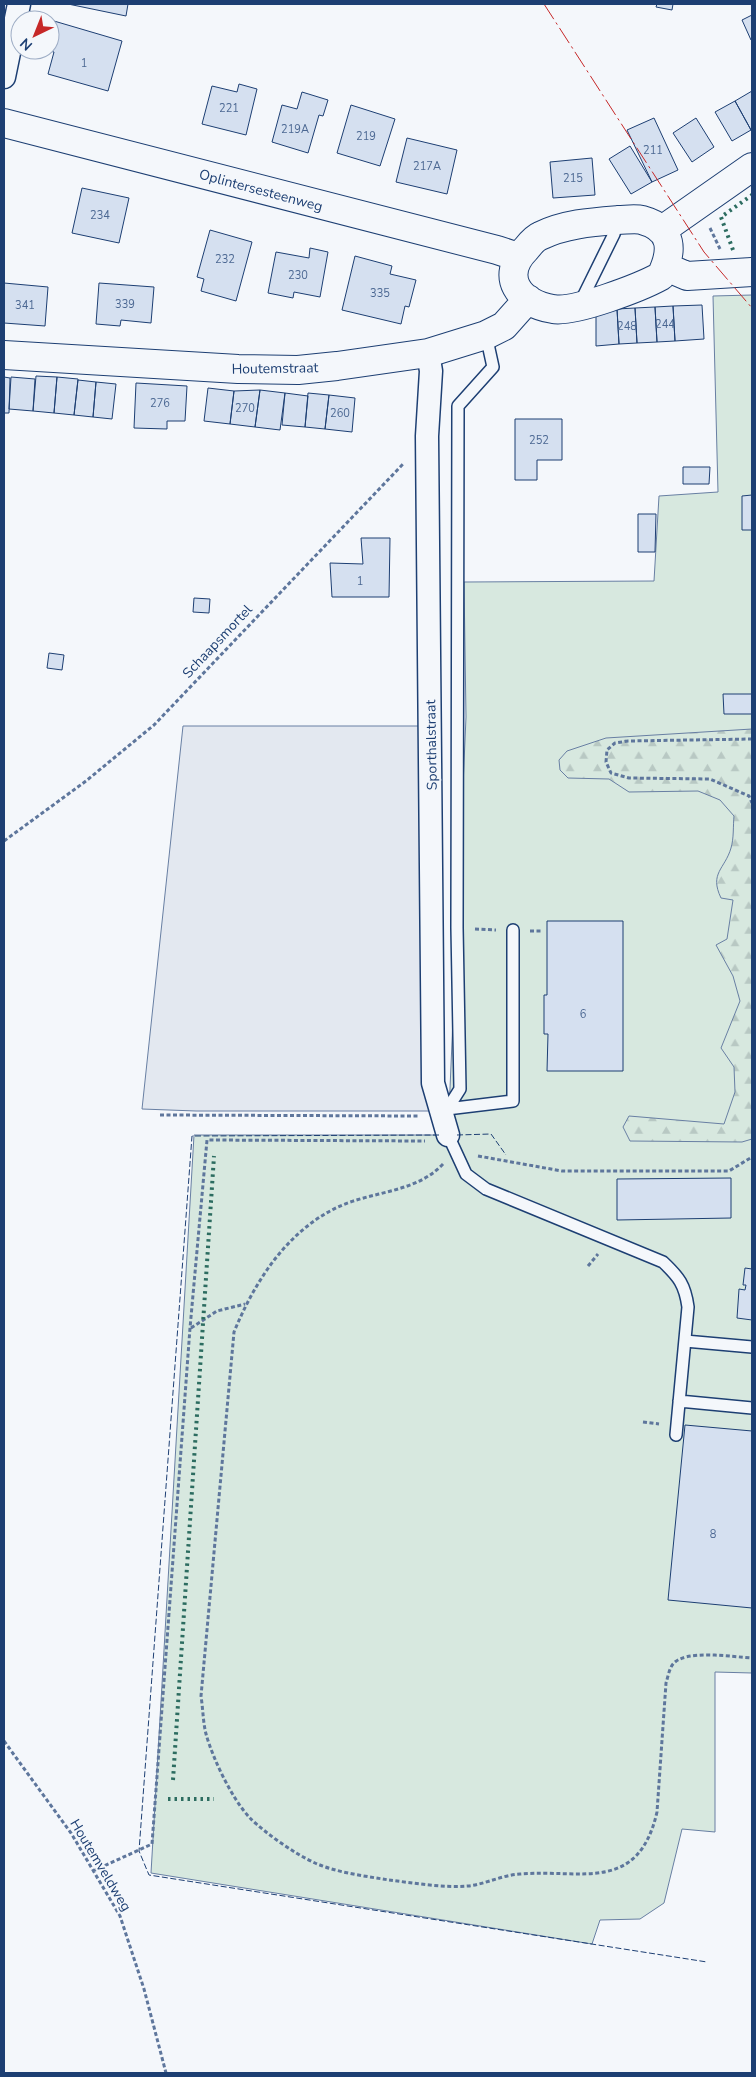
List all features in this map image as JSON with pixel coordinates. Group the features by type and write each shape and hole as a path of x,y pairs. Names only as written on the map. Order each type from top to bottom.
{"street":[{"path":"4,77 19,4"},
{"name":"Oplintersesteenweg","path":"4,123 518,257"},
{"path":"662,230 752,167"},
{"path":"618,220 642,220 662,230 668,237 670,253 662,276 644,285 578,307 553,309 528,299 515,288 512,274 518,257 538,236 580,224 618,220"},
{"path":"666,267 687,276 752,272"},
{"name":"Houtemstraat","path":"4,355 238,370 298,370 395,359 428,353 486,335 504,326 528,299"},
{"name":"Sporthalstraat","path":"428,353 431,371 427,436 433,1083 449,1131"}],"lane":[{"path":"578,307 614,234 618,220"},
{"path":"486,335 493,367 458,406 457,928 460,1089 449,1131 466,1174 486,1189 663,1262 676,1274 686,1290 688,1308 676,1435"},
{"path":"449,1131 513,1101 513,930"},
{"path":"685,1341 752,1347"},
{"path":"680,1401 752,1408"}],"path":[{"path":"699,203 720,248 717,275"},
{"name":"Schaapsmortel","path":"4,841 86,781 154,725 256,615 372,498 427,436"},
{"path":"752,740 628,741 615,743 607,750 606,762 611,773 629,778 710,779 749,796 752,803"},
{"path":"160,1115 449,1131 562,1171 729,1171 752,1157"},
{"path":"449,1131 441,1167 417,1182 339,1207 303,1230 272,1261 245,1304 234,1332 201,1696 206,1734 227,1783 250,1818 283,1843 315,1863 357,1875 409,1883 469,1886 518,1874 578,1875 607,1873 631,1860 641,1850 652,1831 657,1812 666,1683 673,1664 682,1658 694,1655 752,1658"},
{"path":"93,1871 152,1844 190,1328 207,1140 449,1131"},
{"path":"190,1328 217,1311 245,1304"},
{"name":"Houtemveldweg","path":"4,1741 71,1833 120,1916 144,1989 166,2073"}],"green space":[{"path":"752,295 752,1673 715,1672 715,1832 682,1829 664,1903 640,1919 600,1920 592,1944 151,1873 194,1135 448,1135 466,717 464,582 654,581 659,496 718,492 713,296"},
{"path":"752,729 752,1139 742,1142 630,1141 623,1127 629,1116 724,1124 735,1092 734,1067 721,1048 740,1001 733,976 716,945 727,939 733,900 721,898 717,877 731,848 734,816 720,800 698,791 629,792 609,779 568,778 560,770 559,760 567,751 606,738"}],"shaded area":[{"path":"183,726 420,726 430,1111 196,1111 142,1109"}],"building":[{"path":"68,4 128,4 126,16"},
{"path":"657,4 673,4 672,10 656,7"},
{"path":"752,15 752,39 751,40 742,20"},
{"path":"60,23 122,41 108,91 48,74 52,60 60,60"},
{"path":"239,84 257,89 246,135 202,124 212,86 237,92"},
{"path":"752,91 752,130 751,130 735,101"},
{"path":"302,92 328,100 323,116 319,115 308,153 272,142 282,105 297,109"},
{"path":"735,101 751,130 732,141 715,112"},
{"path":"351,105 395,119 380,166 337,153"},
{"path":"654,118 678,170 652,182 627,130"},
{"path":"696,118 714,147 692,162 673,133"},
{"path":"407,138 457,150 447,194 396,182"},
{"path":"630,146 652,182 631,194 609,159"},
{"path":"592,158 595,195 553,198 550,162"},
{"path":"82,188 129,198 119,243 72,233"},
{"path":"210,230 252,242 236,301 201,291 204,279 197,277"},
{"path":"310,248 328,252 320,297 294,292 293,298 268,293 276,252 309,258"},
{"path":"355,256 392,266 390,274 416,280 409,307 405,306 401,324 342,310"},
{"path":"4,283 48,287 45,326 4,323"},
{"path":"99,283 154,287 151,323 121,320 120,326 96,324"},
{"path":"702,305 704,339 675,341 673,306"},
{"path":"673,306 675,341 657,342 655,307"},
{"path":"655,307 657,342 637,343 635,308"},
{"path":"635,308 637,343 619,344 617,309"},
{"path":"617,309 619,344 596,346 596,315"},
{"path":"36,376 57,377 54,413 33,411"},
{"path":"4,377 10,378 9,413 4,413"},
{"path":"11,377 35,379 33,411 9,409"},
{"path":"57,377 78,379 74,415 54,413"},
{"path":"78,380 96,382 93,417 74,415"},
{"path":"96,382 116,384 112,419 93,417"},
{"path":"136,383 187,386 185,421 167,421 167,429 134,428"},
{"path":"208,388 234,391 230,424 204,421"},
{"path":"260,390 285,393 280,430 255,427"},
{"path":"260,390 255,427 230,424 234,391"},
{"path":"285,393 308,396 305,427 282,425"},
{"path":"308,393 329,395 325,429 305,427"},
{"path":"329,395 355,398 352,432 325,429"},
{"path":"515,419 562,419 562,460 537,460 537,480 515,480"},
{"path":"683,467 710,467 709,484 683,484"},
{"path":"752,495 752,530 742,530 742,496"},
{"path":"638,514 656,514 655,552 638,552"},
{"path":"361,538 390,538 389,597 332,597 330,563 363,564"},
{"path":"194,598 210,599 209,613 193,612"},
{"path":"49,653 64,655 62,670 47,668"},
{"path":"723,694 752,694 752,714 724,714"},
{"path":"547,921 623,921 623,1071 547,1071 548,1034 544,1034 544,995 547,995"},
{"path":"731,1178 731,1218 617,1220 617,1179"},
{"path":"745,1268 752,1269 752,1320 737,1318 739,1289 745,1290 746,1285 743,1285"},
{"path":"685,1425 752,1431 752,1608 668,1600"}],"hedge":[{"path":"733,250 721,217 752,195"},
{"path":"173,1780 214,1156"},
{"path":"168,1799 214,1799"}],"fence":[{"path":"457,1135 491,1134 506,1155"},
{"path":"439,1135 192,1136 139,1851 149,1875 707,1962"}],"power":[{"path":"544,4 704,252 752,308"}]}
